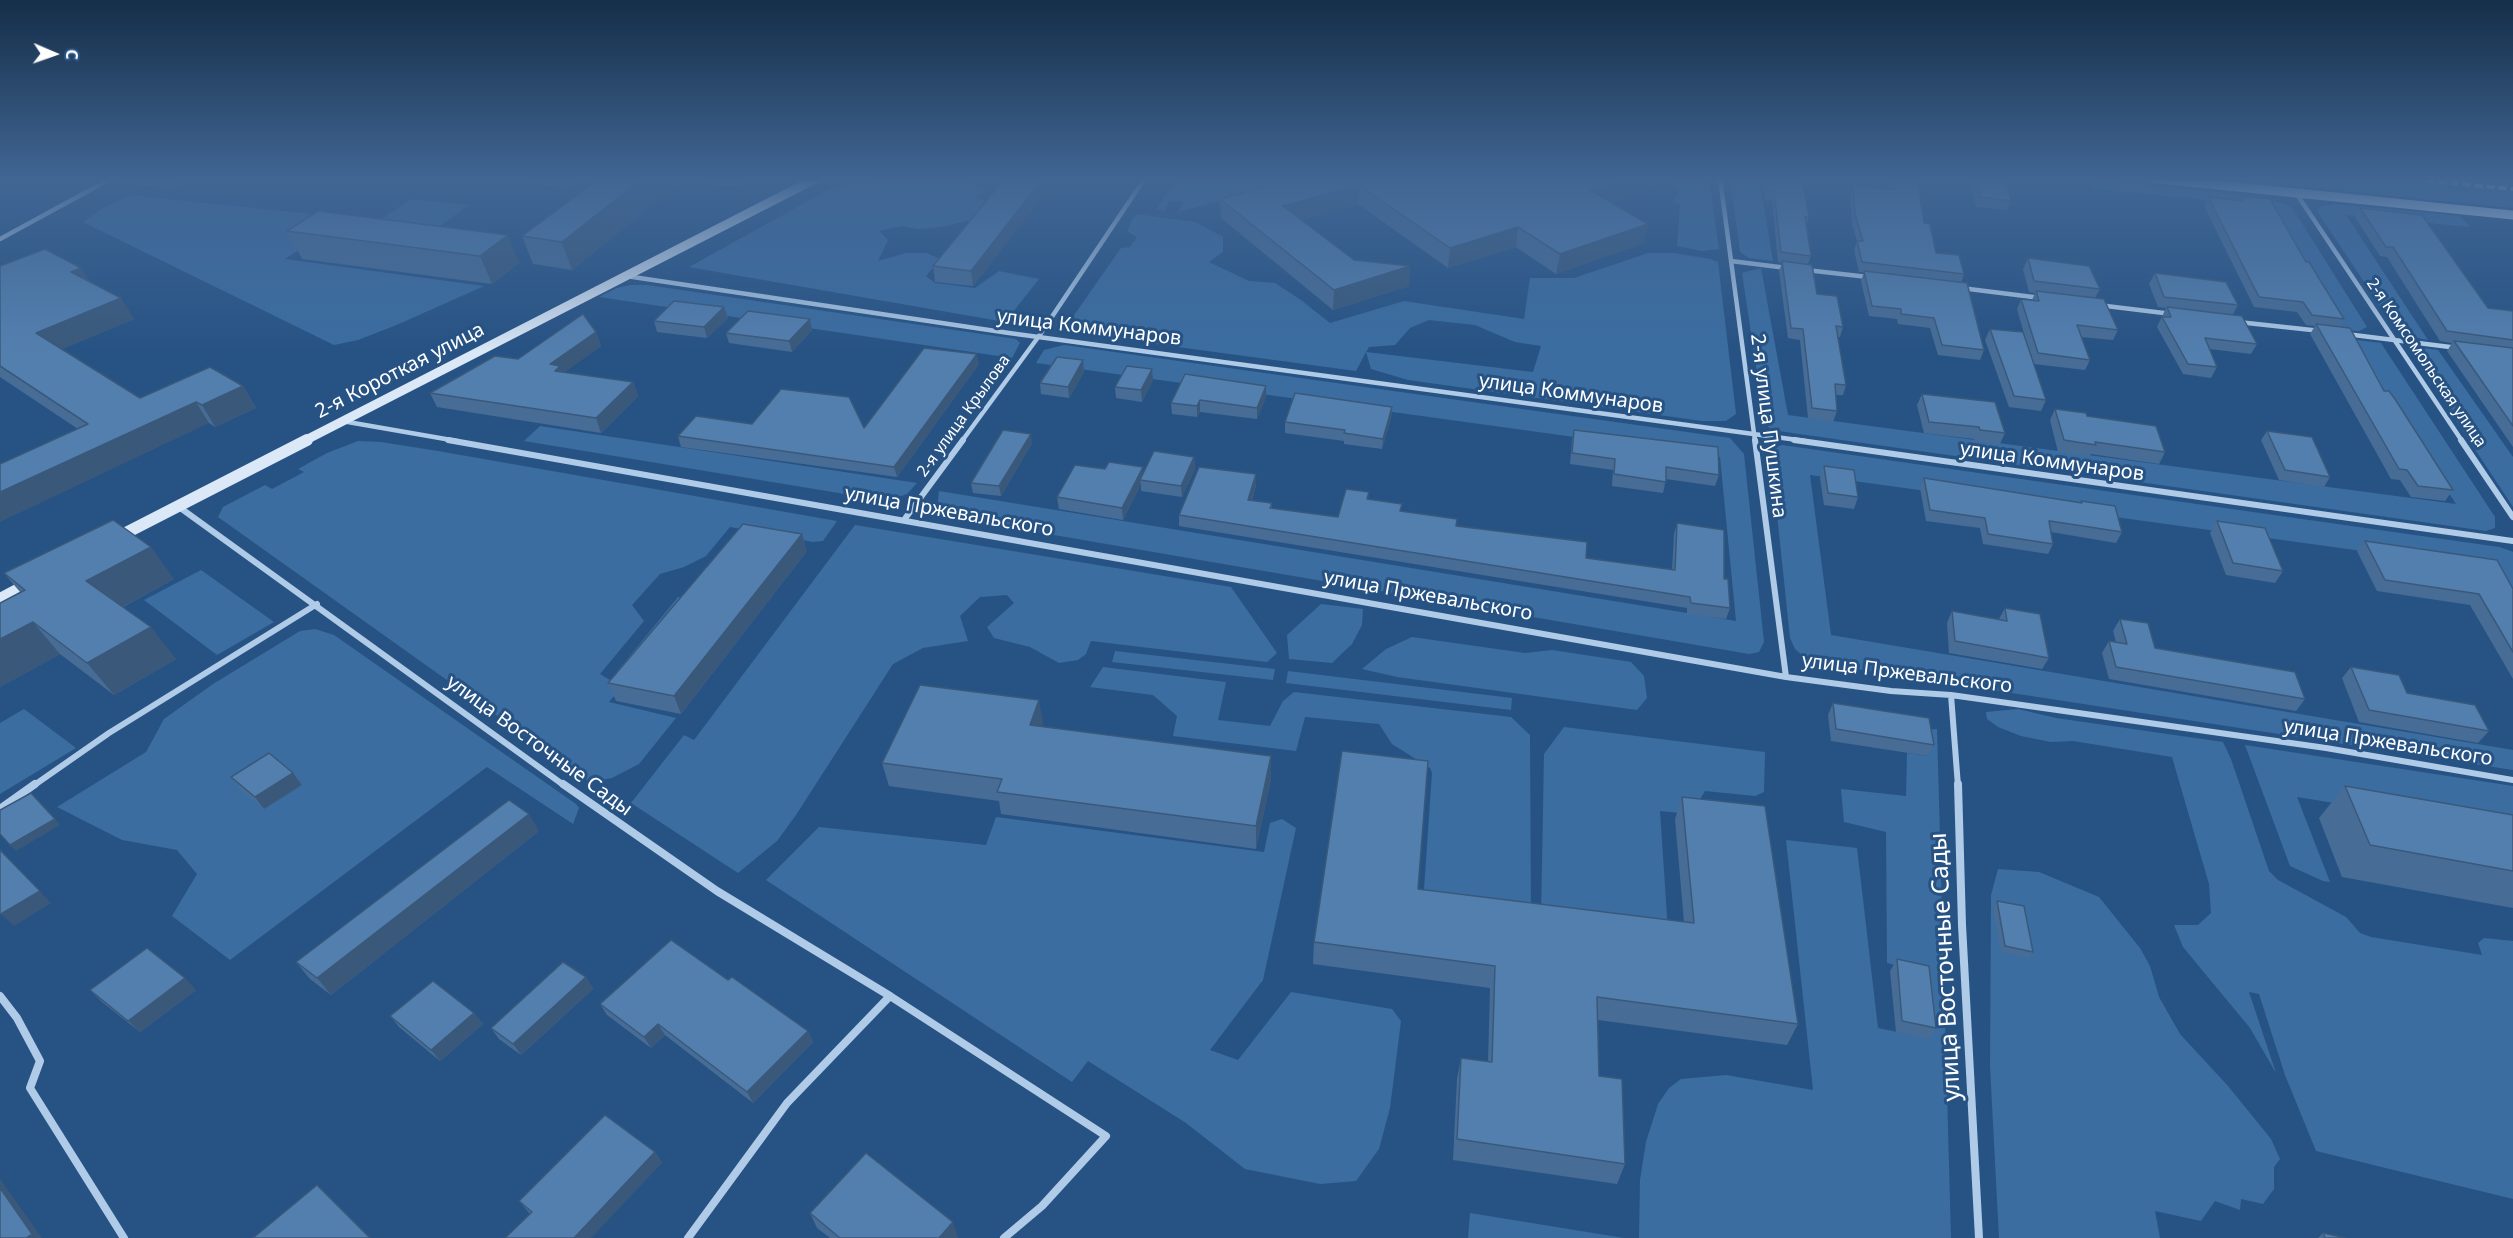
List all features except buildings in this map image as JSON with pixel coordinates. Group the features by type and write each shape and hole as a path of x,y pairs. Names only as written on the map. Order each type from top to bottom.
{"street":[{"name":"2-я Короткая улица","path":"105,544 704,236"},
{"name":"2-я улица Крылова","path":"904,520 1039,336 1106,236"},
{"name":"2-я улица Пушкина","path":"1728,236 1752,434 1786,676"},
{"name":"2-я Комсомольская улица","path":"2325,236 2513,517"},
{"path":"1731,261 1871,278"},
{"name":"улица Коммунаров","path":"625,276 997,332 1752,434 2513,541"},
{"path":"1954,288 2049,299"},
{"path":"2097,305 2180,315"},
{"path":"2228,320 2323,332"},
{"path":"2335,333 2466,349"},
{"name":"улица Пржевальского","path":"341,421 1786,676 1891,691 1951,694 2326,748 2513,780"},
{"name":"улица Восточные Сады","path":"178,506 317,604 375,649 600,811 717,891 890,996 1106,1136 1042,1206 1004,1238"},
{"path":"0,598 42,577"},
{"path":"0,809 216,664 317,604"},
{"name":"улица Восточные Сады","path":"1951,694 1958,782 1962,925 1978,1238"},
{"path":"0,996 17,1018 40,1061 30,1088 124,1238"},
{"path":"688,1238 787,1103 890,996"}],"shaded area":[{"path":"111,236 321,236 285,259 484,286 399,324 358,340 334,345"},
{"path":"745,236 884,236 888,240 878,261 906,253 927,253 940,259 926,276 935,283 975,288 999,271 1039,279 1005,322 689,267"},
{"path":"1135,236 1221,236 1223,237 1223,252 1209,262 1249,281 1275,283 1330,323 1404,301 1524,319 1530,278 1574,278 1648,253 1674,253 1710,259 1718,262 1736,414 1726,421 1702,421 1408,380 1371,369 1366,352 1356,371 1118,339 1068,330 1070,321 1121,248 1130,247 1137,237","holes":["1429,320 1475,325 1515,342 1541,346 1533,372 1366,352 1369,347 1395,345 1410,328"]},
{"path":"1678,236 1717,236 1719,249 1702,251 1677,246"},
{"path":"1738,236 1769,236 1773,261 1749,258 1740,252"},
{"path":"2284,236 2310,236 2367,327 2359,331 2342,330"},
{"path":"2333,236 2360,236 2428,340 2408,336 2396,330"},
{"path":"1761,268 1788,415 2456,504 2349,339 2381,343 2495,517 2495,528 2486,531 1771,430 1765,423 1742,273"},
{"path":"647,285 1016,339 1020,343 1012,358 599,297 617,288"},
{"path":"1064,345 1730,438 1744,454 1764,642 1759,652 1749,654 943,516 937,510 939,491 1736,621 1720,457 1036,363 1044,350"},
{"path":"2407,346 2438,350 2513,457 2513,507"},
{"path":"540,426 917,483 907,494 887,501 524,441"},
{"path":"358,441 381,442 438,451 837,521 823,541 813,542 730,527 706,556 684,567 660,574 632,605 644,621 600,674 610,680 678,597 695,600 609,702 676,718 639,764 612,778 590,782 218,517 223,507 265,485 272,489 304,472 298,469 327,453"},
{"path":"1782,445 2499,547 2511,551 2513,552 2513,601 2493,569 1810,475 1831,635 2513,750 2513,770 1810,662 1795,649 1790,638 1771,457 1772,449"},
{"path":"855,525 1231,587 1277,653 1267,662 1091,641 1086,654 1078,660 1059,663 1030,647 994,638 987,627 1014,603 1007,595 980,597 960,616 968,641 923,648 893,664 777,841 738,873 631,803 684,735 694,740"},
{"path":"201,570 274,622 217,655 144,600"},
{"path":"1321,604 1363,609 1362,625 1352,644 1332,663 1289,659 1287,635"},
{"path":"315,629 334,635 579,808 573,824 487,767 230,960 172,916 197,874 177,850 122,840 57,807 146,752 164,719 213,684 300,631"},
{"path":"1412,637 1525,653 1552,650 1631,662 1644,676 1647,698 1637,710 1397,677 1362,669 1386,649"},
{"path":"1115,651 1275,669 1273,680 1112,662"},
{"path":"1103,667 1226,682 1218,720 1270,726 1283,701 1294,692 1511,717 1530,735 1531,915 1423,904 1432,773 1430,768 1392,744 1379,724 1305,717 1296,751 1173,736 1177,716 1153,695 1090,687"},
{"path":"1288,671 1512,698 1511,710 1286,683"},
{"path":"24,709 76,748 0,794 0,723"},
{"path":"2018,709 2056,718 2223,742 2231,759 2269,871 2278,880 2346,917 2360,933 2371,937 2482,955 2478,943 2484,938 2513,941 2513,1199 2316,1151 2285,1075 2259,994 2249,992 2276,1073 2250,1028 2183,947 2174,925 2198,925 2211,913 2209,884 2172,757 2073,741 2051,742 2021,736 1998,727 1987,719 1986,712"},
{"path":"1564,727 1765,752 1764,792 1755,796 1705,791 1691,814 1660,811 1668,931 1541,917 1544,754"},
{"path":"1937,729 1951,1238 1639,1238 1640,1180 1646,1142 1658,1104 1669,1088 1681,1079 1726,1075 1813,1090 1786,840 1857,848 1878,1028 1927,1038 1924,973 1887,963 1886,832 1844,822 1841,789 1906,796 1907,753 1928,756 1923,730"},
{"path":"2245,745 2513,786 2513,832 2297,797 2330,882 2323,881 2290,866"},
{"path":"996,817 1264,852 1270,823 1282,819 1296,828 1263,980 1210,1050 1238,1060 1291,992 1392,1009 1401,1021 1390,1108 1379,1149 1356,1181 1320,1184 1245,1169 1186,1123 1088,1061 1072,1082 766,880 819,827 986,845"},
{"path":"1998,869 2039,872 2099,897 2140,948 2150,966 2159,997 2180,1034 2228,1086 2271,1139 2280,1159 2274,1167 2274,1189 2263,1204 2241,1199 2240,1210 2215,1201 2201,1221 2155,1211 2160,1238 1999,1238 1990,1066 1991,895"},
{"path":"1470,1213 1624,1238 1468,1238"}]}
